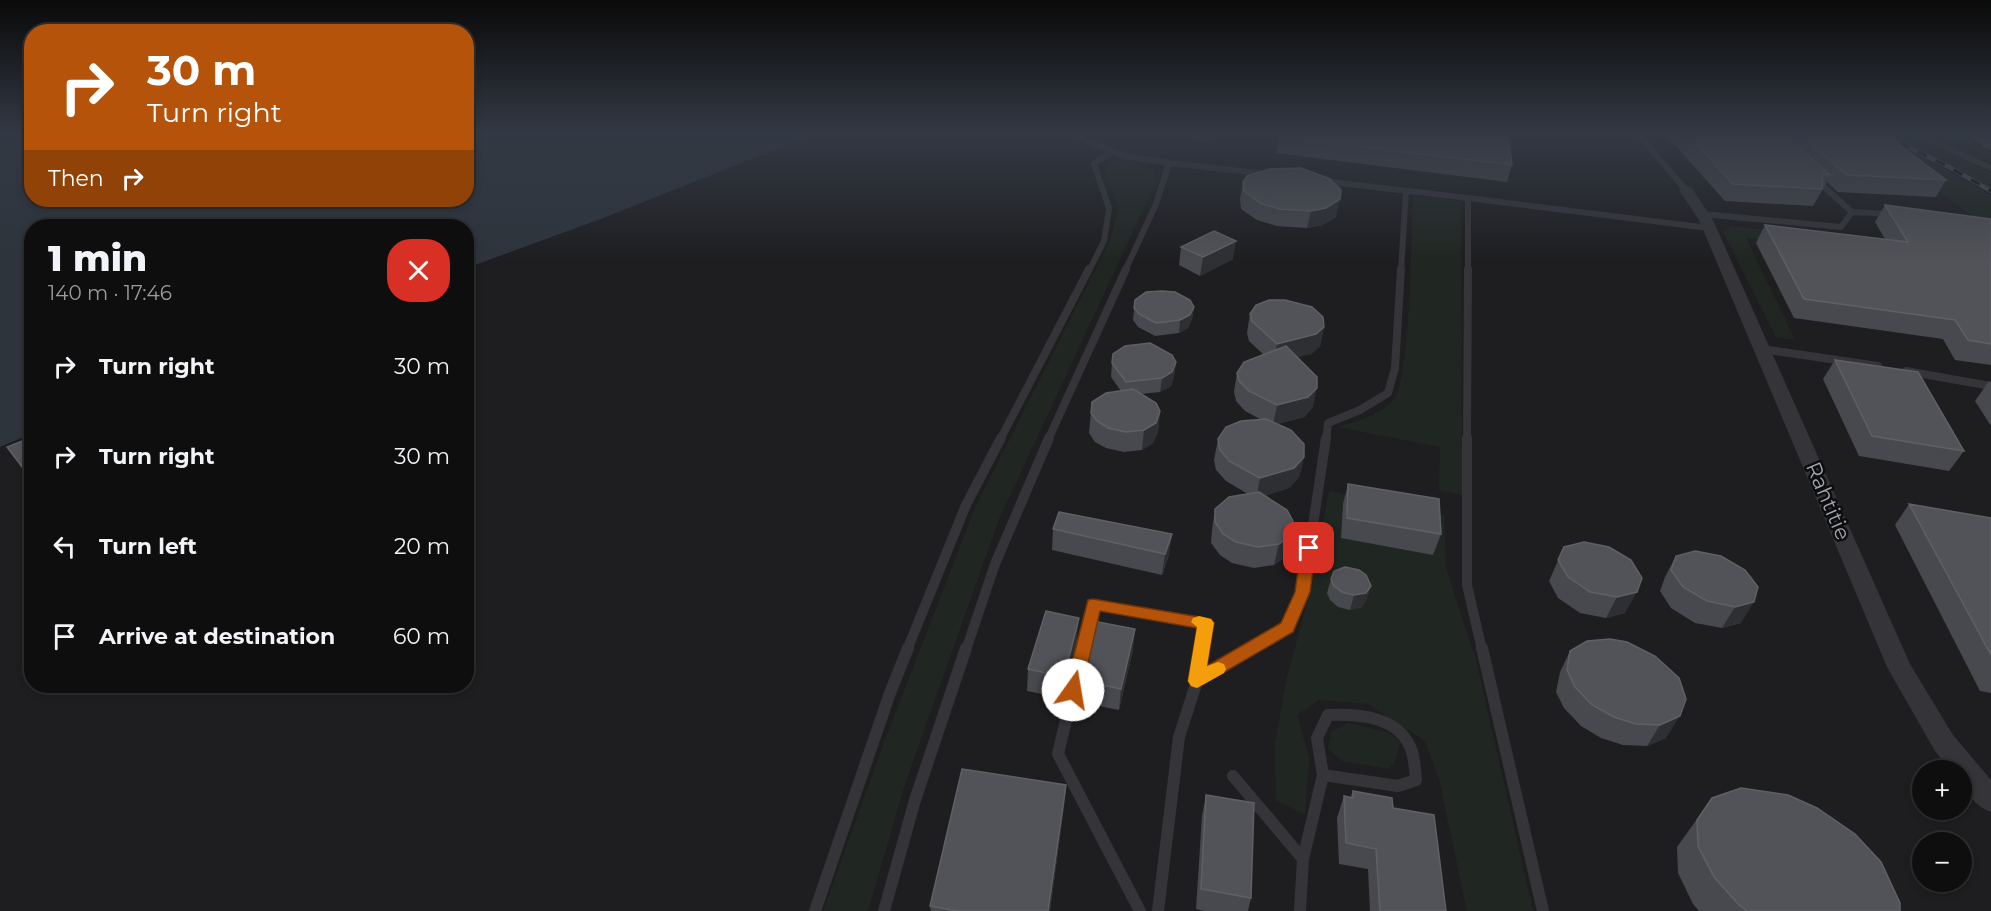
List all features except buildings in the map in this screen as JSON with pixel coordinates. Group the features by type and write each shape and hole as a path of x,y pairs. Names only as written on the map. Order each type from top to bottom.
{"street":[{"name":"Rahtitie","path":"1686,190 1706,221 1899,667 1944,743 1991,800"}],"lane":[{"path":"815,911 890,693 966,505 1104,241 1109,208 1098,177"},
{"path":"884,911 915,800 994,564 1063,405 1156,204 1165,177"},
{"path":"1674,177 1686,190"},
{"path":"1813,177 1852,212 1899,215"},
{"path":"1311,180 1706,221 1841,227 1852,212"},
{"path":"1197,681 1287,627 1303,592 1328,423 1360,410 1388,393 1395,368 1406,191"},
{"path":"1468,198 1467,585 1543,911"},
{"path":"1762,349 1891,368"},
{"path":"1902,370 1991,386"},
{"path":"1140,911 1058,754 1093,604 1205,623 1197,681 1179,737 1158,911"},
{"path":"1299,911 1303,859 1323,775 1317,738 1328,715 1359,713 1391,724 1411,748 1416,780 1398,786 1323,775"},
{"path":"1233,776 1303,859"}],"shaded area":[{"path":"0,177 24,177 24,207 474,207 474,177 707,177 601,219 474,265 474,219 24,219 24,437 0,447"},
{"path":"707,177 1920,177 1977,220 1991,236 1991,911 0,911 0,447 24,437 24,693 474,693 474,265 601,219"},
{"path":"1107,177 1155,177 1156,182 999,519 905,784 868,911 823,911 885,740 975,508 1110,240 1119,207"},
{"path":"1919,177 1959,177 1991,195 1991,236 1977,220"},
{"path":"1967,177 1991,177 1991,189"},
{"path":"1413,196 1461,201 1462,495 1439,490 1440,447 1337,427 1382,410 1394,399 1400,386 1407,335"},
{"path":"1731,226 1865,243 1852,251 1746,238 1795,340 1776,337 1723,232"},
{"path":"1329,491 1444,515 1446,568 1476,660 1533,911 1467,911 1439,779 1425,741 1368,704 1319,700 1297,715 1309,757 1305,815 1276,800 1275,743 1287,677 1312,585"},
{"path":"1348,723 1388,732 1400,743 1395,761 1389,769 1342,761 1328,749 1331,732"}],"railway":[{"path":"1966,177 1991,191"}],"slow traffic":[{"path":"1199,622 1205,623 1197,681 1218,669"}],"route":[{"path":"1073,690 1093,604 1205,623 1197,681 1287,627 1303,592 1309,548"}]}
